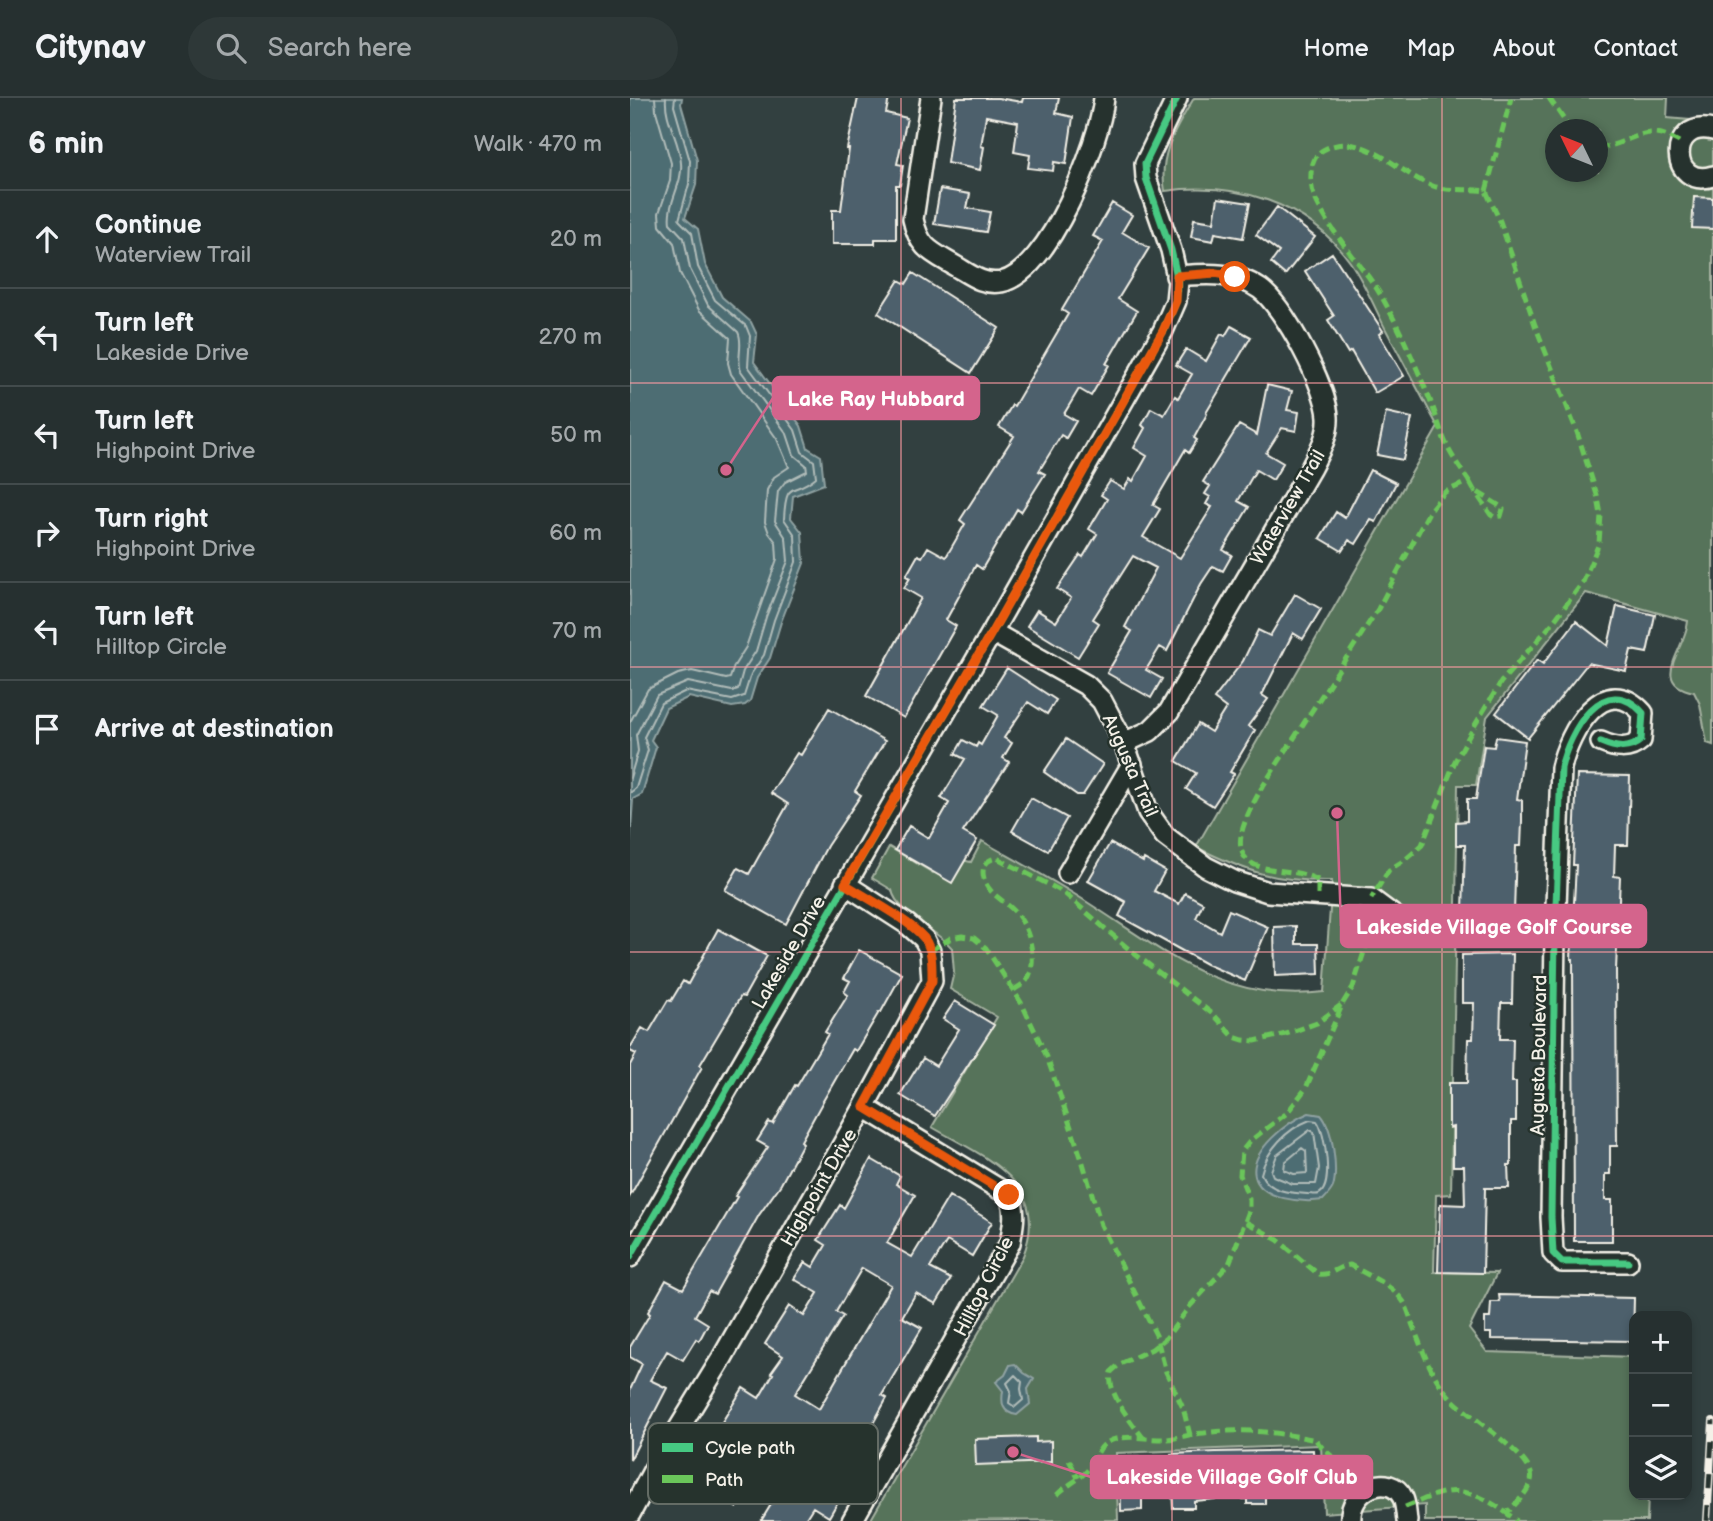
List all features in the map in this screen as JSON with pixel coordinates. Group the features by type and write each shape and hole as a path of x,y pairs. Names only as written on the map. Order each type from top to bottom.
{"street":[{"path":"931,98 913,219 916,233 923,247 983,283 1002,282 1021,272 1046,243 1069,202 1103,113 1104,98"},
{"name":"Lakeside Drive","path":"630,1257 1163,331 1176,301 1177,276 1171,250 1146,178 1145,164 1177,98"},
{"path":"1713,130 1704,128 1692,131 1683,139 1678,150 1680,163 1687,173 1698,178 1713,176"},
{"name":"Waterview Trail","path":"1124,743 1150,731 1160,724 1169,712 1311,468 1324,442 1328,418 1318,377 1275,303 1261,289 1235,277 1216,273 1177,276"},
{"name":"Augusta Trail","path":"992,632 1086,685 1102,701 1124,743 1148,812 1165,836 1206,867 1234,881 1268,892 1371,899 1398,919 1424,929 1555,934"},
{"name":"Augusta Boulevard","path":"1601,742 1613,747 1635,746 1641,740 1643,713 1626,699 1611,698 1598,704 1580,722 1565,749 1560,768 1551,1217 1553,1253 1562,1262 1628,1262"},
{"path":"1068,873 1132,764"},
{"name":"Highpoint Drive","path":"682,1423 864,1107 932,981 930,951 924,939 907,924 845,884"},
{"name":"Hilltop Circle","path":"864,1107 1009,1195 1013,1203 1014,1217 1010,1243 878,1475"},
{"name":"Highpoint Drive","path":"630,1514 648,1480"},
{"path":"1351,1521 1350,1507 1355,1499 1370,1488 1381,1485 1400,1493 1405,1501 1407,1521"},
{"name":"Hilltop Circle","path":"852,1521 862,1504"}],"green space":[{"path":"1194,98 1668,98 1667,118 1713,122 1713,745 1707,743 1700,704 1694,692 1680,688 1673,681 1671,673 1688,621 1586,593 1487,717 1476,785 1458,785 1451,1194 1436,1195 1434,1272 1497,1273 1469,1329 1487,1352 1629,1357 1629,1500 1648,1500 1647,1521 1425,1521 1425,1505 1324,1513 1321,1445 1116,1453 1118,1520 870,1521 1023,1256 1030,1230 1028,1209 1021,1191 1008,1175 973,1150 932,1127 997,1017 950,989 954,972 952,948 901,906 892,890 872,878 889,847 933,873 962,860 971,862 982,841 1071,892 1160,949 1219,980 1251,989 1286,994 1324,992 1332,881 1294,880 1262,874 1196,847 1438,427 1355,270 1333,241 1313,224 1268,200 1217,189 1165,191 1163,178 1166,153"}],"water":[{"path":"630,98 682,98 681,104 697,160 696,185 685,218 698,229 705,264 722,297 751,322 757,335 754,362 801,426 808,448 821,456 824,484 793,496 791,518 802,532 804,563 770,658 757,678 750,701 745,705 732,707 689,697 666,708 651,740 656,747 642,794 633,799 630,844"},
{"path":"1309,1113 1321,1115 1329,1129 1335,1160 1333,1187 1323,1200 1294,1200 1274,1195 1259,1184 1255,1176 1258,1157 1281,1130"},
{"path":"1015,1364 1034,1379 1028,1389 1030,1404 1017,1415 1005,1410 1003,1391 996,1382 1005,1375 1010,1365"}],"building":[{"path":"858,98 889,98 886,113 907,118 897,164 903,165 900,185 896,185 896,239 875,239 875,244 832,244 832,210 841,210 847,149"},
{"path":"956,98 998,98 1022,102 1023,98 1059,98 1056,113 1073,117 1066,164 1054,162 1053,171 1028,168 1030,155 1014,152 1018,122 986,116 980,170 947,163"},
{"path":"940,189 970,194 967,208 990,212 986,232 934,224"},
{"path":"1694,197 1713,198 1713,229 1692,228"},
{"path":"1218,198 1250,203 1243,238 1215,233 1213,241 1191,237 1194,219 1214,222"},
{"path":"1112,203 1132,215 1122,232 1149,248 1118,299 1137,311 1091,396 1079,389 1064,414 1076,421 1066,438 1061,435 1039,471 1045,474 1021,512 1017,509 982,569 976,565 946,620 956,626 904,718 866,696 921,598 904,588 910,578 906,576 918,555 922,557 928,547 946,557 965,524 960,520 1014,436 999,427 1068,314 1062,310 1103,241 1093,236"},
{"path":"1277,207 1315,237 1285,275 1271,263 1279,252 1256,235"},
{"path":"1332,253 1383,331 1379,334 1404,376 1375,393 1351,351 1348,353 1328,320 1334,316 1305,271"},
{"path":"913,273 999,328 971,373 878,313 899,280 906,284"},
{"path":"1231,326 1251,337 1206,413 1194,438 1197,440 1189,453 1185,450 1153,505 1160,509 1143,537 1180,558 1212,507 1206,504 1210,497 1205,494 1210,486 1203,482 1239,425 1257,435 1267,385 1292,391 1287,410 1299,412 1296,431 1282,428 1266,453 1283,463 1273,480 1256,470 1238,501 1249,507 1223,550 1232,555 1223,571 1213,566 1167,651 1160,647 1146,670 1162,679 1151,698 1107,673 1132,631 1125,627 1156,568 1133,556 1093,619 1099,623 1078,657 1027,626 1037,610 1056,622 1071,598 1057,589 1080,555 1083,557 1097,534 1089,529 1107,499 1101,495 1110,481 1124,489 1130,479 1133,481 1147,456 1134,448 1145,428 1142,425 1151,408 1164,415 1192,374 1176,365 1186,349 1206,361 1221,334 1225,336"},
{"path":"1386,412 1412,418 1403,460 1377,455"},
{"path":"1370,470 1396,483 1376,522 1371,520 1356,544 1349,540 1342,551 1320,538 1336,512 1345,518"},
{"path":"1295,594 1321,609 1303,639 1293,633 1262,695 1268,699 1248,726 1255,730 1230,772 1234,774 1213,806 1186,789 1196,773 1176,761 1198,724 1211,732 1226,708 1214,699 1243,661 1258,630 1270,636"},
{"path":"1617,606 1655,615 1647,653 1631,650 1626,671 1588,663 1528,738 1496,713 1537,660 1543,664 1576,621 1608,646"},
{"path":"1007,668 1056,700 1047,714 1028,702 1004,738 1012,743 1003,758 1009,762 963,832 977,840 952,883 895,850 909,826 929,838 949,803 941,798 965,759 955,754 963,740 976,747 978,743 981,745 998,715 983,706"},
{"path":"829,708 885,741 855,791 861,795 827,846 786,924 725,890 738,868 749,874 788,804 771,793 797,753 801,755"},
{"path":"1496,737 1525,741 1517,799 1522,800 1522,822 1521,846 1516,846 1514,913 1463,912 1465,845 1456,845 1456,822 1467,821 1467,799 1476,799 1484,746 1494,747"},
{"path":"1066,739 1103,764 1083,795 1077,795 1044,772"},
{"path":"1577,775 1630,776 1628,845 1615,845 1614,876 1620,877 1616,970 1617,1146 1610,1146 1610,1174 1605,1174 1605,1200 1612,1200 1612,1241 1574,1241 1571,959"},
{"path":"1031,798 1067,818 1048,851 1012,831"},
{"path":"1110,843 1165,871 1154,891 1179,904 1185,893 1203,903 1196,918 1220,932 1229,910 1268,927 1245,981 1206,964 1119,916 1126,902 1088,881"},
{"path":"1296,926 1296,944 1318,944 1319,974 1275,976 1274,927"},
{"path":"718,929 767,956 700,1065 702,1067 630,1196 630,1065 636,1054 630,1051 630,1048 642,1028 649,1032 683,981 688,984"},
{"path":"859,950 902,974 856,1051 853,1049 801,1141 803,1143 781,1184 759,1215 715,1294 709,1291 695,1316 708,1324 699,1341 696,1339 683,1360 667,1351 650,1380 667,1388 630,1460 630,1390 642,1364 630,1357 630,1347 666,1280 683,1289 737,1197 735,1196 768,1147 757,1141 769,1122 773,1124 828,1034 825,1032 848,995 844,992 850,981 844,978"},
{"path":"1513,954 1512,1003 1501,1003 1500,1039 1513,1039 1512,1082 1516,1082 1516,1121 1511,1121 1509,1188 1485,1188 1483,1273 1438,1272 1440,1204 1465,1205 1464,1166 1453,1166 1453,1127 1449,1128 1449,1083 1467,1083 1468,1039 1473,1039 1474,1003 1462,1003 1462,955"},
{"path":"955,1001 994,1025 935,1116 900,1095 923,1058 936,1066 959,1029 943,1019"},
{"path":"871,1159 900,1176 896,1184 915,1195 887,1243 912,1257 949,1196 992,1222 972,1256 947,1241 930,1268 951,1279 936,1304 916,1293 902,1317 922,1328 882,1395 887,1398 873,1423 721,1423 743,1388 759,1398 773,1374 771,1373 783,1356 765,1344 789,1306 804,1316 818,1293 794,1279 805,1262 813,1267 826,1245 818,1240 840,1205 844,1208","holes":["862,1268 891,1285 819,1409 795,1394 843,1316 836,1312"]},
{"path":"1499,1295 1634,1298 1634,1311 1629,1311 1629,1341 1491,1339 1491,1333 1485,1333 1485,1318 1490,1318 1491,1302 1500,1302"},
{"path":"1036,1437 1036,1442 1051,1441 1051,1462 976,1465 975,1439"},
{"path":"1313,1450 1315,1493 1265,1495 1265,1504 1247,1504 1247,1499 1215,1499 1194,1501 1194,1508 1173,1508 1172,1489 1142,1489 1142,1510 1121,1511 1120,1458"},
{"path":"771,1504 837,1504 829,1517 813,1507 804,1521 761,1521"}],"railway":[{"path":"1707,1521 1713,1421"}],"marked path":[{"path":"1486,191 1511,98"},
{"path":"1549,98 1563,119"},
{"path":"1608,146 1647,133 1665,135 1681,143"},
{"path":"1318,895 1318,880 1255,865 1245,858 1241,849 1244,826 1261,789 1378,609 1430,510 1445,492 1469,481 1446,444 1419,374 1390,311 1322,212 1313,193 1311,172 1318,154 1338,145 1352,145 1380,155 1433,186 1486,191 1500,221 1535,325 1577,432 1601,515 1599,543 1583,582 1551,625 1501,682 1455,761 1422,845 1389,870 1371,899"},
{"path":"1469,481 1474,490 1503,509 1501,516 1491,515 1474,490"},
{"path":"1014,990 1026,981 1030,973 1031,947 1019,917 991,891 983,876 987,862 997,858 1063,892 1131,951 1214,1015 1234,1037 1255,1041 1286,1034 1317,1023 1341,1005"},
{"path":"1144,1439 1116,1398 1110,1380 1111,1372 1166,1338 1190,1306 1229,1264 1249,1211 1249,1199 1240,1175 1242,1151 1250,1141 1287,1113 1306,1088 1343,1003 1353,987 1376,920 1385,909"},
{"path":"930,951 951,938 974,938 986,948 1022,1004 1047,1057 1101,1225 1156,1335 1166,1372 1183,1408 1190,1435"},
{"path":"1246,1222 1278,1240 1318,1274 1327,1274 1350,1265 1398,1295 1406,1307 1439,1383 1453,1400 1518,1455 1531,1473 1530,1484 1507,1513"},
{"path":"1057,1495 1087,1471 1102,1447 1114,1439 1167,1439 1233,1431 1274,1433 1316,1440 1354,1475 1365,1490"},
{"path":"1069,1460 1078,1478"},
{"path":"1405,1507 1436,1494 1457,1491 1485,1499 1517,1521"}],"cycle path":[{"path":"630,1257 1163,331 1176,301 1178,281 1171,250 1146,178 1145,164 1177,98"},
{"path":"1601,742 1622,747 1632,746 1641,740 1643,713 1629,701 1615,698 1590,710 1572,738 1561,768 1555,934 1551,1217 1553,1253 1562,1262 1628,1262"}],"place":[{"name":"Lake Ray Hubbard","path":"726,470"},
{"name":"Lakeside Village Golf Course","path":"1337,813"},
{"name":"Lakeside Village Golf Club","path":"1013,1452"}],"route":[{"path":"1009,1195 864,1107 932,981 932,965 930,951 924,939 907,924 845,884 1163,331 1176,301 1177,276 1216,273 1235,277"}]}
